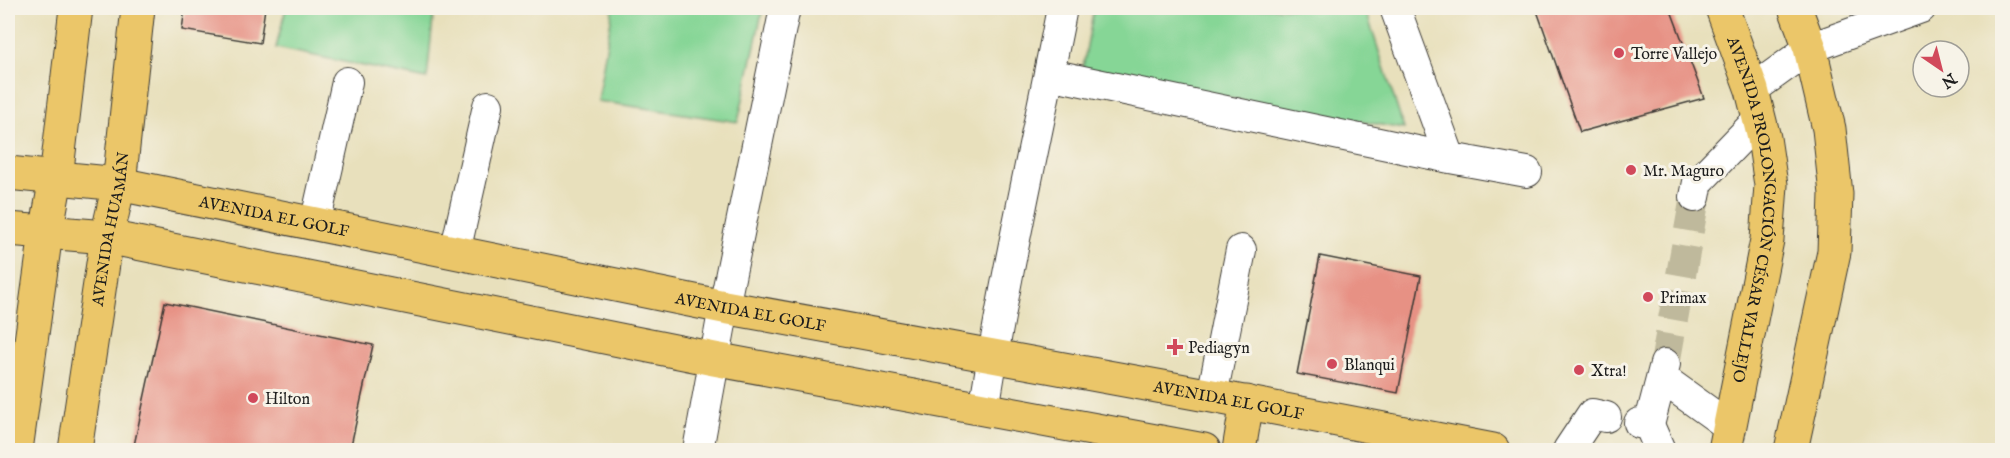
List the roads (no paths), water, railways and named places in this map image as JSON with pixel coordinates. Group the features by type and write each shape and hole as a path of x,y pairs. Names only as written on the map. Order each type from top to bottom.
{"main road":[{"path":"16,450 46,233 56,178 76,8"},
{"name":"AVENIDA HUAMÁN","path":"75,450 107,237 119,184 138,8"},
{"name":"AVENIDA PROLONGACIÓN CÉSAR VALLEJO","path":"1722,8 1756,104 1771,185 1767,240 1727,439"},
{"path":"1791,450 1834,252 1836,194 1829,129 1810,48 1795,8"},
{"name":"AVENIDA EL GOLF","path":"8,173 119,184 724,307 1247,402 1493,450"},
{"path":"8,229 107,237 714,359 1204,450"},
{"path":"1239,450 1247,402"}],"street":[{"path":"698,450 724,307 785,8"},
{"path":"984,410 1062,8"},
{"path":"1395,8 1450,158"},
{"path":"1695,197 1698,182 1756,104 1810,48 1921,8"},
{"path":"1049,74 1527,172"},
{"path":"315,224 347,82"},
{"path":"455,252 488,106"},
{"path":"1212,396 1241,250"},
{"path":"1649,433 1663,371 1727,439"},
{"path":"1568,450 1592,414 1606,417"}],"tunnel":[{"path":"1665,364 1695,197"}],"place":[{"name":"Torre Vallejo","path":"1619,53"},
{"name":"Mr. Maguro","path":"1631,170"},
{"name":"Primax","path":"1648,297"},
{"name":"Pediagyn","path":"1175,347"},
{"name":"Blanqui","path":"1332,364"},
{"name":"Xtra!","path":"1579,370"},
{"name":"Hilton","path":"253,398"}]}
